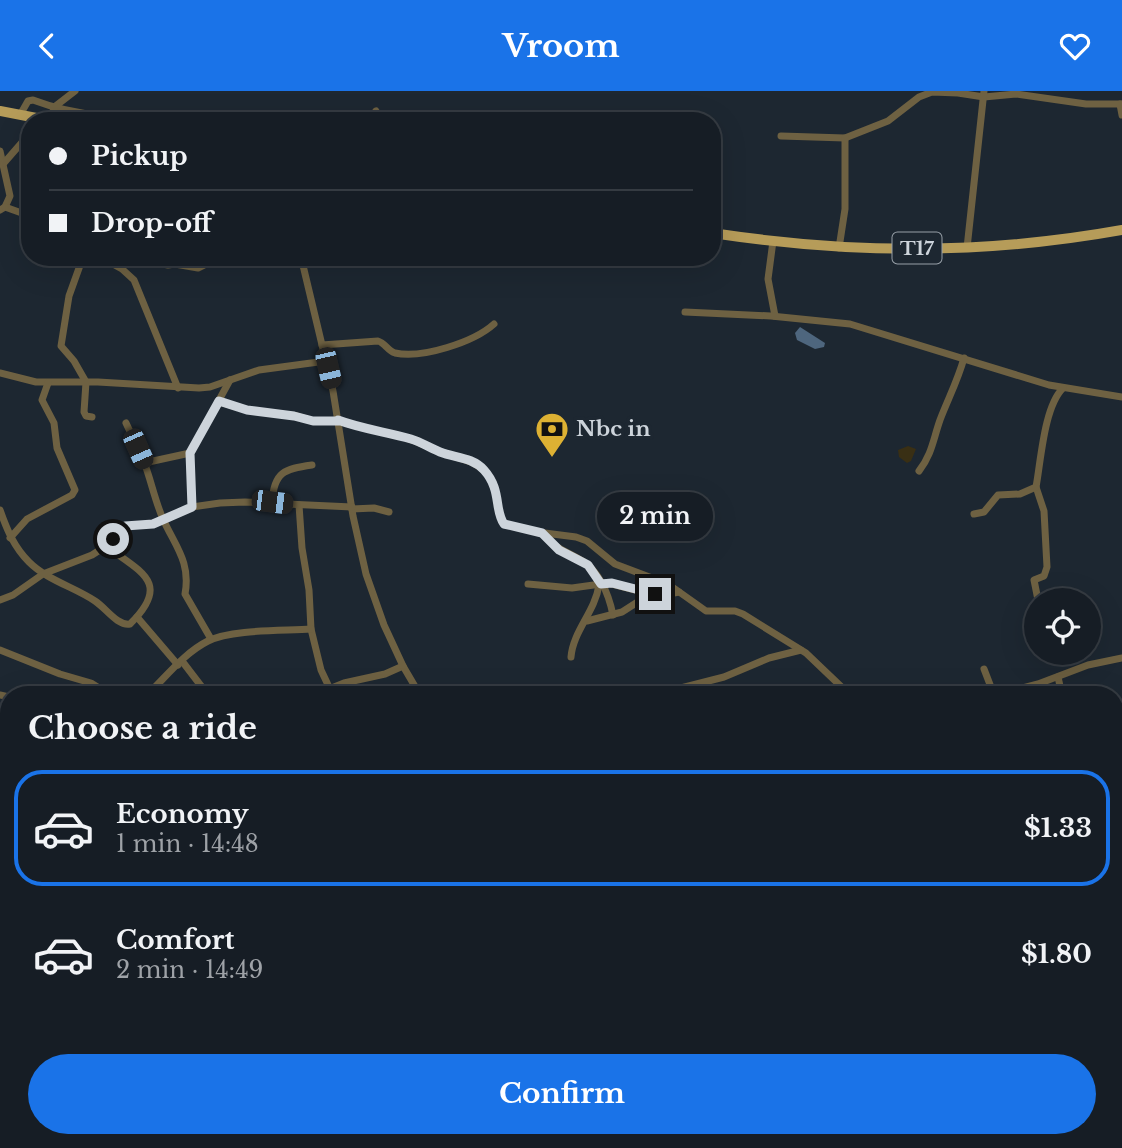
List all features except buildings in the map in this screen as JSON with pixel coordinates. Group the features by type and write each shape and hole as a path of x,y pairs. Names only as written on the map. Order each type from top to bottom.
{"main road":[{"path":"0,111 20,115"},
{"name":"T17","path":"721,234 838,249 967,249 1033,244 1122,231"}],"street":[{"path":"53,108 75,91"},
{"path":"781,136 845,138 888,121 919,97 932,92 1016,94 1086,104 1121,104 1122,115"},
{"path":"967,249 984,94"},
{"path":"22,112 30,100 53,108 79,112"},
{"path":"838,249 845,209 845,138"},
{"path":"2,169 21,144"},
{"path":"0,151 10,196 2,208 21,213"},
{"path":"773,241 768,279 775,316"},
{"path":"81,266 69,296 61,346 86,382 84,412 86,416 92,417"},
{"path":"117,266 134,280 178,388"},
{"path":"303,266 326,361 366,574 377,607 415,686"},
{"path":"685,312 775,316 850,324 1063,388 1122,397"},
{"path":"322,345 377,341 394,353 434,350 477,337 494,324"},
{"path":"919,471 930,455 940,420 956,385 964,358"},
{"path":"0,373 48,383 210,387 259,370 326,361"},
{"path":"192,507 190,453 230,380"},
{"path":"10,538 27,519 72,495 75,490 57,449 54,423 42,400 48,383"},
{"path":"1036,588 1034,580 1047,572 1044,511 1036,487 1051,408 1063,388"},
{"path":"219,401 247,410 313,421 338,421 415,440 441,453 473,461 492,480 504,524 587,541 615,564 668,584 706,611 735,611 743,614 801,650 841,686"},
{"path":"125,423 144,463 163,520 175,539 186,567 188,578 185,594 211,639"},
{"path":"144,463 190,453"},
{"path":"272,502 273,486 278,477 293,468 312,465"},
{"path":"974,514 984,512 998,495 1020,495 1036,487"},
{"path":"0,600 13,595 43,573 80,561 106,546 125,526 153,524 192,507 220,503 272,502 374,508 389,512"},
{"path":"299,505 311,629 321,670 329,686"},
{"path":"0,510 10,538 29,563 96,601 122,624 130,624 150,598 152,587 145,577 106,546"},
{"path":"542,533 559,550 588,565 608,593 613,615"},
{"path":"528,584 572,588 612,583 651,594 679,592"},
{"path":"571,657 575,639 587,621 600,584"},
{"path":"587,621 613,615 651,594"},
{"path":"137,617 200,686"},
{"path":"156,686 211,639 244,632 311,629"},
{"path":"0,650 96,686"},
{"path":"689,686 724,677 769,658 801,650"},
{"path":"1026,686 1088,665 1122,658"},
{"path":"333,686 397,671 403,666"},
{"path":"984,669 991,686"},
{"path":"1058,677 1060,686"}],"shaded area":[{"path":"908,446 916,449 911,461 907,463 899,457 898,450"}],"water":[{"path":"800,327 825,343 824,347 815,349 797,340 795,333"}],"place":[{"name":"Nbc in","path":"552,459"}],"route":[{"path":"113,539 125,526 153,524 192,507 190,453 219,401 227,406 313,421 338,420 415,440 441,453 473,461 492,480 504,524 542,533 559,550 588,565 601,584 612,583 655,594"}]}
